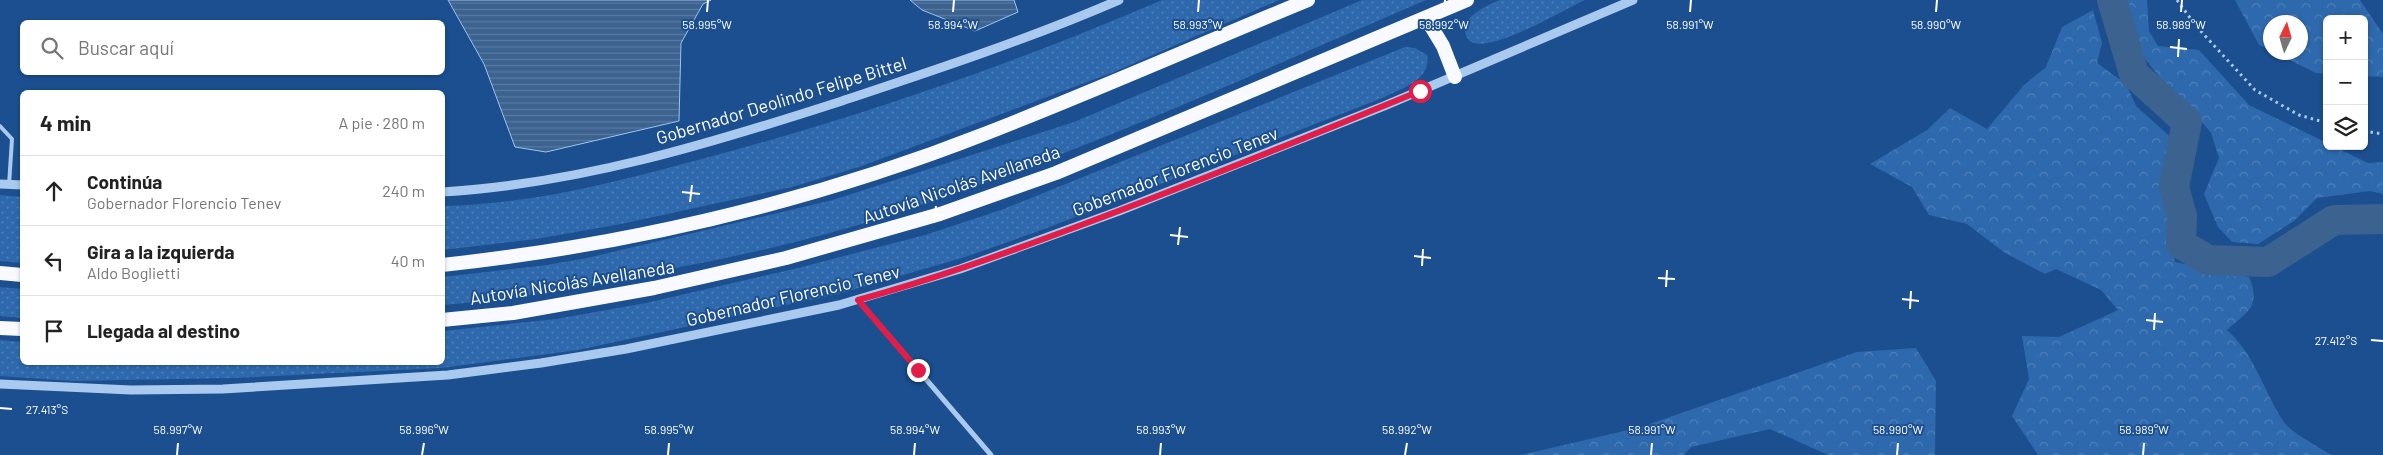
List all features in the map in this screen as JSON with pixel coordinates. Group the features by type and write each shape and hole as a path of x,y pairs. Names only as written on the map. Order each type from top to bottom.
{"highway":[{"name":"Autovía Nicolás Avellaneda","path":"445,265 571,248 657,230 807,194 894,166 986,133 1308,0"},
{"name":"Autovía Nicolás Avellaneda","path":"445,320 513,313 663,286 786,258 940,214 1056,173 1467,0"},
{"path":"1426,18 1443,46 1455,77"},
{"path":"0,273 20,274"},
{"path":"0,328 20,329"}],"street":[{"name":"Gobernador Deolindo Felipe Bittel","path":"445,192 513,186 557,179 625,164 750,130 957,62 1119,0"},
{"name":"Gobernador Florencio Tenev","path":"0,384 131,390 223,389 448,375 541,364 618,351 858,300 960,269 1119,211 1455,77 1633,0"},
{"path":"4,184 20,185"},
{"path":"858,300 991,455"}],"lane":[{"path":"0,126 12,139 4,184"}],"path":[{"path":"2177,0 2196,26 2255,90 2299,115 2323,122"},
{"path":"2368,132 2383,134"}],"green space":[{"path":"1162,0 1279,0 1114,72 859,167 792,187 621,224 536,239 445,250 445,206 511,201 577,190 643,175 767,141 938,87 1107,23"},
{"path":"1362,0 1426,0 1094,141 959,192 891,215 768,249 705,262 593,284 493,300 445,305 445,277 547,265 587,258 833,200 1074,122"},
{"path":"1500,0 1585,0 1507,38 1482,44 1468,39 1465,25 1469,19 1481,9"},
{"path":"2123,0 2147,0 2149,31 2158,46 2199,50 2249,105 2323,141 2323,150 2341,150 2368,163 2383,162 2383,194 2370,191 2317,198 2294,221 2258,244 2232,242 2218,227 2204,194 2219,158 2211,133 2187,104 2164,83 2143,56"},
{"path":"2235,0 2360,0 2383,34 2383,77 2368,76 2368,15 2323,15 2323,74 2316,73 2289,60 2308,60 2308,15 2263,15 2263,47 2259,45"},
{"path":"2093,10 2102,43 2097,63 2126,84 2136,106 2175,141 2163,182 2175,262 2249,277 2253,287 2253,303 2246,313 2227,330 2237,340 2252,362 2287,426 2331,455 2038,455 2012,416 2029,379 2022,336 2059,337 2118,310 2101,290 2056,269 2045,274 2005,253 1967,224 1929,215 1912,187 1870,164 1927,130 1950,108 1987,129 2024,85 2046,67 2062,27"},
{"path":"1405,47 1415,48 1427,55 1425,71 1420,77 1385,97 1039,231 965,257 838,294 578,350 441,368 234,378 73,381 0,376 0,340 20,342 20,365 445,365 445,331 556,319 646,303 798,268 925,235 1001,210"},
{"path":"0,195 20,197 20,263 0,261"},
{"path":"0,287 20,289 20,318 0,316"},
{"path":"1916,348 1936,381 1935,455 1828,455 1770,429 1691,447 1684,455 1521,455 1641,427 1857,352"}],"shaded area":[{"path":"448,0 711,0 703,4 681,43 679,121 546,152 515,147 484,64"},
{"path":"910,0 1014,0 1018,12 975,31 922,10"}],"waterway":[{"path":"2112,0 2134,74 2187,122 2174,187 2182,216 2181,244 2208,260 2268,262 2334,220 2383,219"}],"route":[{"path":"918,370 858,300 960,269 1119,211 1420,91"}]}
